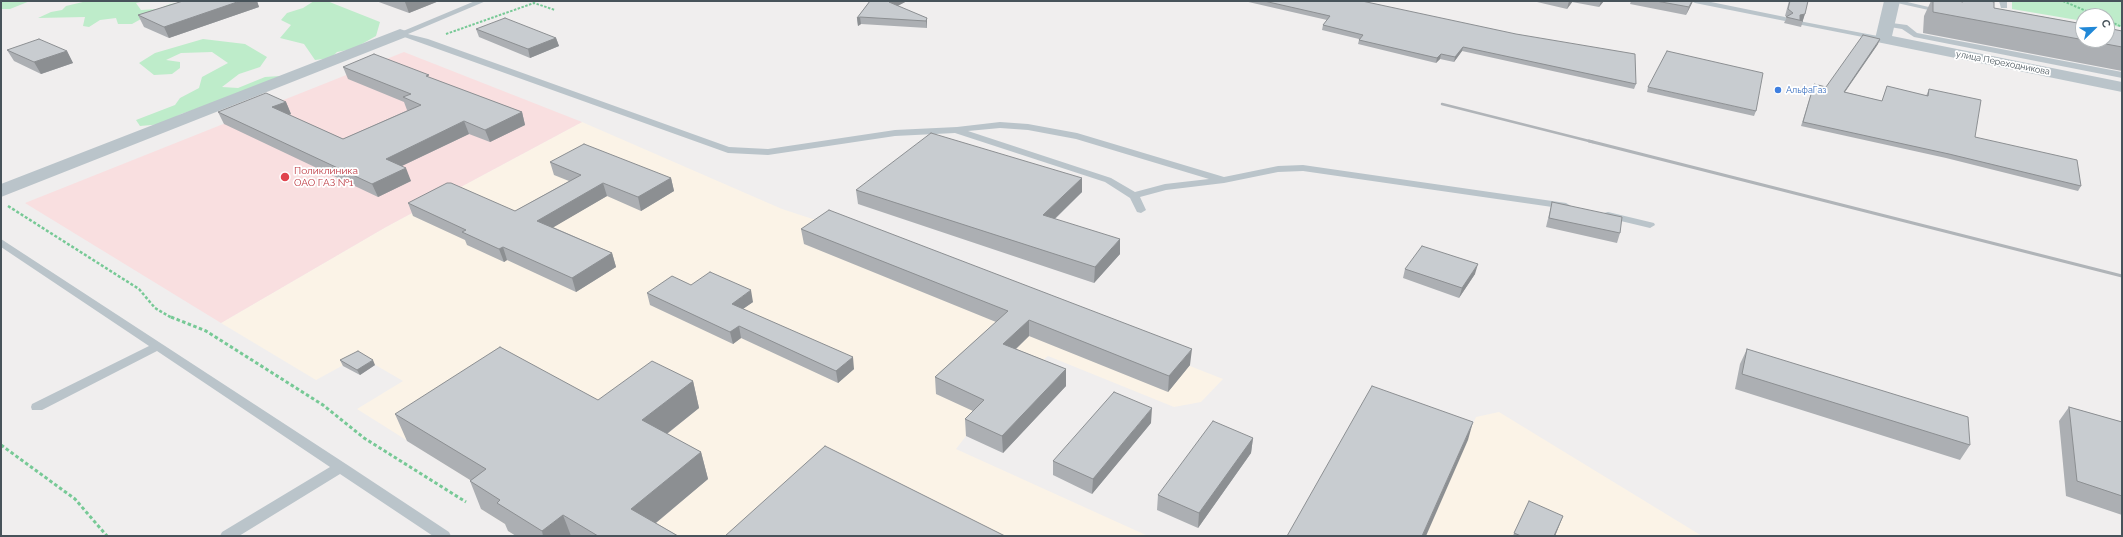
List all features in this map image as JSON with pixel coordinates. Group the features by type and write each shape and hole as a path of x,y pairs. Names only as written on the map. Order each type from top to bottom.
{"street":[{"path":"1885,32 1892,1"},
{"name":"улица Переходникова","path":"1885,32 2122,87"},
{"path":"5,199 400,34"}],"lane":[{"path":"400,34 482,1"},
{"path":"1696,1 1784,19"},
{"path":"1892,1 1953,12"},
{"path":"1802,23 1885,32 1904,27 1914,35 2122,75"},
{"path":"400,34 425,41 728,150 768,152 895,133 956,130 1000,125 1035,128 1077,136 1224,180"},
{"path":"956,130 1108,180 1134,196 1141,210"},
{"path":"1134,196 1158,189 1224,180 1278,169 1303,168 1551,202 1574,207"},
{"path":"1596,213 1650,225"},
{"path":"2,244 444,536"},
{"path":"37,408 158,346"},
{"path":"227,536 340,467"}],"path":[{"path":"2063,1 2079,8"},
{"path":"425,41 534,3 555,10"},
{"path":"5,199 139,289 155,308 177,320 212,335 323,405 364,438 466,502"},
{"path":"1,446 75,499 107,536"}],"shaded area":[{"name":"Поликлиника ОАО ГАЗ №1","path":"404,52 582,122 386,227 221,323 25,203"},
{"path":"582,122 782,209 831,225 1223,379 1201,402 1174,407 1048,356 1030,371 966,436 956,449 1148,536 516,536 508,531 511,528 481,509 497,497 357,409 403,381 360,356 316,380 221,323 386,227"},
{"path":"1499,412 1702,536 1426,536 1476,417"}],"green space":[{"path":"30,1 10,9 1,9 1,2"},
{"path":"87,1 145,1 136,3 141,10 158,9 170,4 192,1 155,13 139,15 141,19 132,24 118,24 116,18 100,20 89,27 83,26 85,17 38,18 51,12 62,10 66,6"},
{"path":"314,1 327,1 380,22 376,36 353,49 337,52 331,58 315,60 304,44 280,38 291,25 281,20 287,13 303,8"},
{"path":"2012,1 2122,1 2122,27 2115,26 2115,8 2075,8 2075,20 2012,9"},
{"path":"203,39 245,44 267,57 260,67 239,74 222,87 238,88 265,77 280,76 232,97 181,114 163,124 140,126 136,120 175,105 180,98 199,88 202,77 228,63 212,52 181,53 166,60 180,62 180,68 172,74 154,75 139,63 155,53"}],"building":[{"path":"183,1 240,1 164,27 138,15"},
{"path":"870,1 892,1 889,2 927,18 926,21 857,18"},
{"path":"1264,1 1362,1 1516,34 1635,54 1636,84 1463,47 1455,57 1441,54 1437,58 1359,40 1363,35 1323,25 1330,16"},
{"path":"1656,1 1692,1 1689,7"},
{"path":"1790,1 1808,1 1805,14 1800,15 1800,20 1803,21 1786,17 1793,13 1788,9"},
{"path":"1933,1 1990,1 1994,2 1994,8 2075,23 2075,39 1933,12"},
{"path":"505,18 556,38 528,49 476,29"},
{"path":"2115,30 2122,31 2122,47 2115,46"},
{"path":"1863,35 1880,39 1844,92 1882,101 1887,86 1928,96 1929,89 1981,100 1975,137 2077,160 2081,186 1949,154 1803,122 1814,84 1826,87"},
{"path":"39,39 67,51 34,62 7,50"},
{"path":"1667,51 1763,73 1756,111 1648,87"},
{"path":"374,54 429,75 426,76 522,112 485,130 464,121 386,159 406,168 372,184 218,112 266,93 286,102 272,107 343,139 421,105 403,97 411,94 343,67"},
{"path":"931,133 1082,178 1043,215 1120,239 1095,267 856,190"},
{"path":"584,144 671,178 638,197 603,183 537,221 612,253 572,278 503,247 499,249 462,232 466,230 408,203 447,183 451,183 515,211 581,175 550,162"},
{"path":"1552,202 1622,217 1620,233 1549,218"},
{"path":"829,210 1192,349 1169,376 1029,320 1003,344 1066,369 1002,436 965,419 984,400 935,377 1008,311 801,229"},
{"path":"1422,246 1478,264 1462,288 1405,269"},
{"path":"710,272 751,290 732,304 853,357 836,371 739,326 730,332 647,293 672,276 691,285"},
{"path":"500,347 598,400 652,361 693,381 642,420 701,452 631,509 678,536 598,536 563,515 542,531 497,503 500,500 470,481 486,469 395,414"},
{"path":"1747,349 1968,417 1970,445 1742,374"},
{"path":"358,351 373,360 357,370 340,360"},
{"path":"1372,386 1473,422 1422,536 1287,536"},
{"path":"1114,392 1152,408 1093,479 1053,461"},
{"path":"2069,407 2122,422 2122,496 2077,481"},
{"path":"1213,421 1253,438 1199,513 1158,495"},
{"path":"825,446 1005,536 725,536"},
{"path":"1529,501 1563,516 1554,536 1521,536 1514,533"}],"railway":[{"path":"1442,104 1593,142"},
{"path":"1589,141 2122,276"}],"place":[{"name":"АльфаГаз","path":"1778,90"},
{"name":"Поликлиника ОАО ГАЗ №1","path":"285,177"}]}
